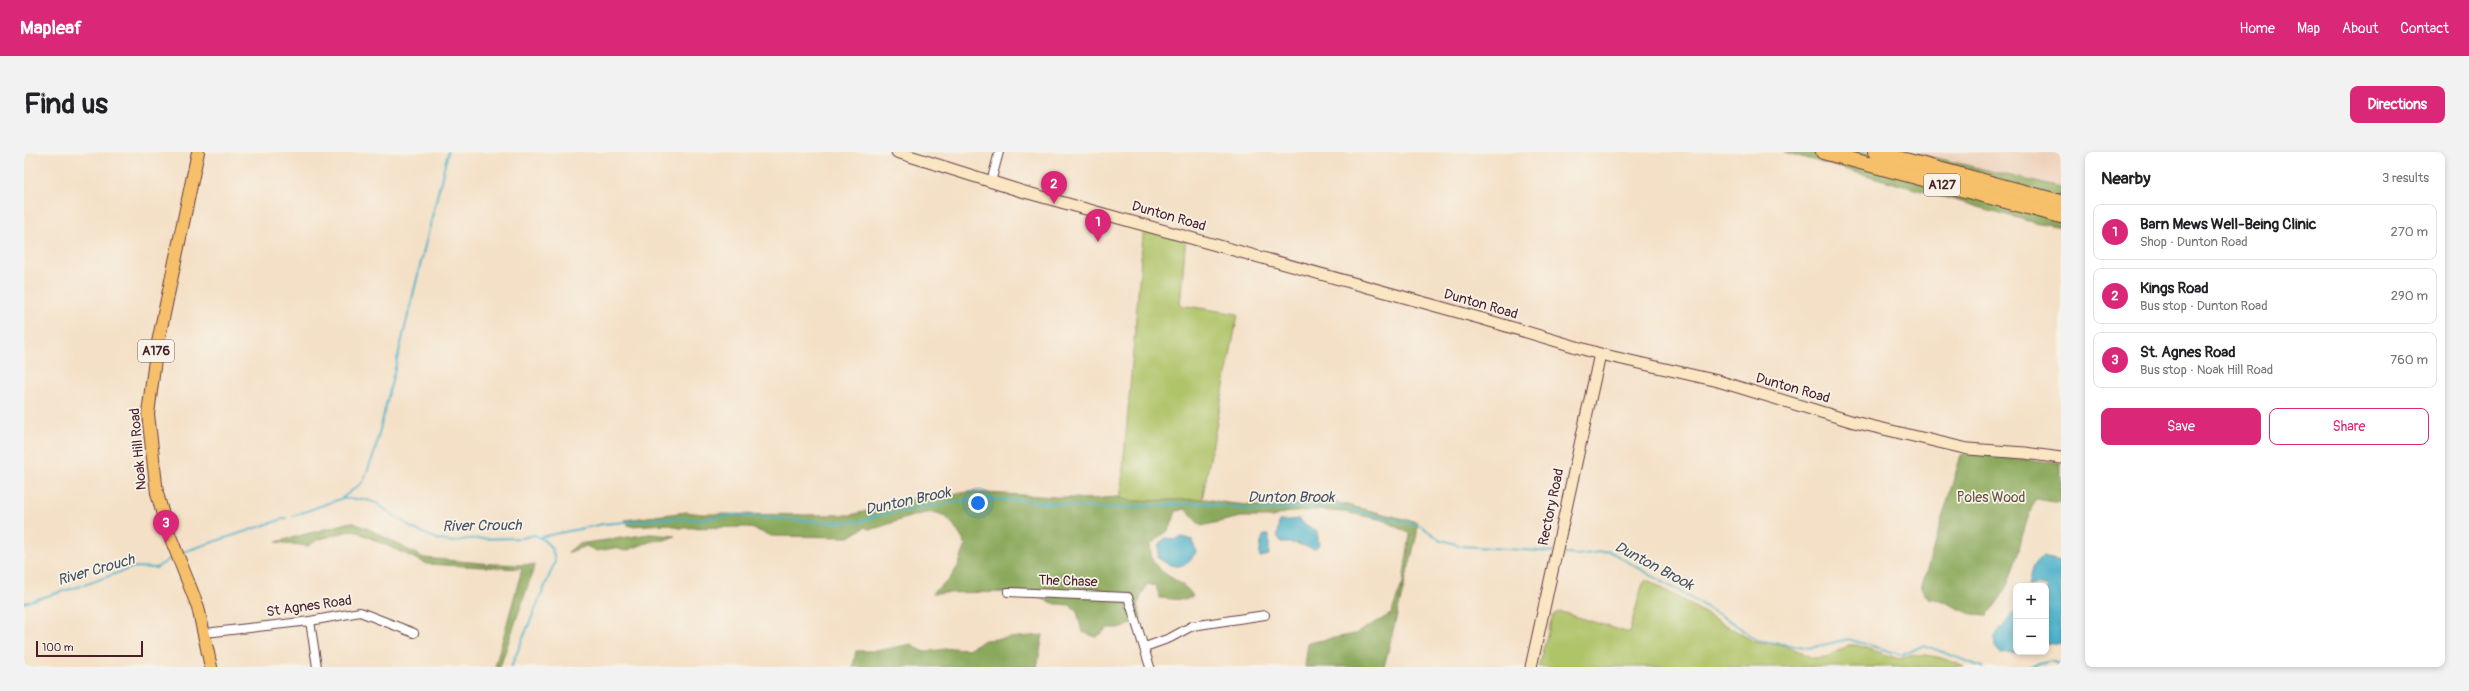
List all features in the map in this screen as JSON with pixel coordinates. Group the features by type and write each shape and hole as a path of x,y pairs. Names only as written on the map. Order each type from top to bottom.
{"highway":[{"name":"A127","path":"1823,152 2061,216"},
{"name":"A127","path":"1875,152 2061,202"}],"main road":[{"name":"Noak Hill Road","path":"198,152 156,352 148,408 150,450 157,493 177,555 198,606 212,667"}],"street":[{"name":"Dunton Road","path":"897,152 991,182 1478,318 1600,354 1718,382 1854,422 1968,449 2025,453 2061,458"},
{"path":"991,182 999,152"},
{"name":"Rectory Road","path":"1531,667 1600,354"},
{"name":"The Chase","path":"1008,592 1128,597 1137,629 1145,647"},
{"name":"St Agnes Road","path":"205,633 310,621 360,612 414,633"},
{"path":"1150,667 1145,647 1170,638 1192,626 1265,615"},
{"path":"310,621 317,667"}],"shaded area":[{"path":"1916,152 2061,152 2061,188 1924,156"}],"green space":[{"path":"1784,152 1912,152 2061,188 2061,227 2028,221"},
{"path":"1144,224 1186,236 1180,305 1238,314 1202,500 1120,503"},
{"name":"Poles Wood","path":"1967,453 2061,463 2061,503 2036,499 2029,513 2016,560 2005,590 1997,603 1986,615 1971,614 1940,600 1929,598 1921,589 1961,455"},
{"path":"969,492 1090,499 1118,497 1132,501 1206,499 1227,503 1269,507 1330,501 1417,522 1417,534 1384,667 1305,667 1308,643 1355,634 1391,614 1403,582 1410,534 1384,520 1344,512 1317,510 1283,513 1273,517 1241,517 1201,526 1185,509 1176,511 1170,529 1150,545 1152,557 1158,568 1185,587 1193,596 1185,600 1160,598 1156,586 1147,584 1137,605 1141,617 1123,628 1108,628 1096,637 1082,632 1077,611 1070,605 1056,604 1025,592 932,593 949,580 958,566 966,545 950,522 942,515 937,513 916,515 876,528 868,529 865,527 849,537 772,536 748,527 679,528 668,524 629,526 625,520 686,512 702,514 851,515 909,500"},
{"path":"351,522 369,529 424,558 492,564 535,565 500,667 495,667 522,569 427,564 353,530 317,540 308,546 276,542"},
{"path":"650,534 675,536 665,540 652,541 625,551 615,548 597,551 586,546 567,553 578,544"},
{"path":"1646,579 1755,642 1788,646 1813,658 1827,657 1848,645 1857,645 1899,659 1907,656 1924,655 1948,660 1964,667 1538,667 1552,618 1556,613 1562,612 1629,633 1642,586"},
{"path":"1043,635 1037,667 853,667 856,651 877,651 911,644 924,652 953,648 968,649 985,640"}],"water":[{"path":"1298,519 1317,532 1319,545 1314,549 1295,543 1282,543 1277,536 1279,521"},
{"path":"1264,535 1269,535 1269,555 1260,557 1260,545"},
{"path":"1182,537 1193,540 1196,552 1188,562 1184,565 1175,566 1170,565 1158,558 1159,543 1166,538 1174,540"},
{"path":"2042,557 2061,561 2061,645 2049,643 2049,583 2029,583 2033,566"},
{"path":"2013,613 2013,652 2000,653 1995,647 1994,638"}],"waterway":[{"path":"341,499 363,482 374,454 448,152"},
{"name":"River Crouch","path":"293,516 340,499 364,499 376,503 412,528 439,540 453,542 466,539 522,538 534,535 543,539 549,545 555,562 511,667"},
{"name":"Dunton Brook","path":"540,537 603,524 672,518 698,520 733,515 820,522 859,522 880,515 972,499 1020,500 1099,509 1201,503 1257,511 1331,505 1421,526 1439,539 1462,546 1553,552"},
{"name":"River Crouch","path":"180,553 286,518"},
{"name":"Dunton Brook","path":"1561,553 1577,555 1609,551 1732,622 1756,640 1811,648 1848,639 1903,655 1924,645 1982,667"},
{"name":"River Crouch","path":"24,603 87,584 134,567 156,568 173,557"},
{"name":"Dunton Brook","path":"2028,667 2051,661 2061,665"}],"place":[{"name":"Kings Road","path":"1054,204"},
{"name":"Barn Mews Well-Being Clinic","path":"1098,242"},
{"name":"St. Agnes Road","path":"166,543"}]}
